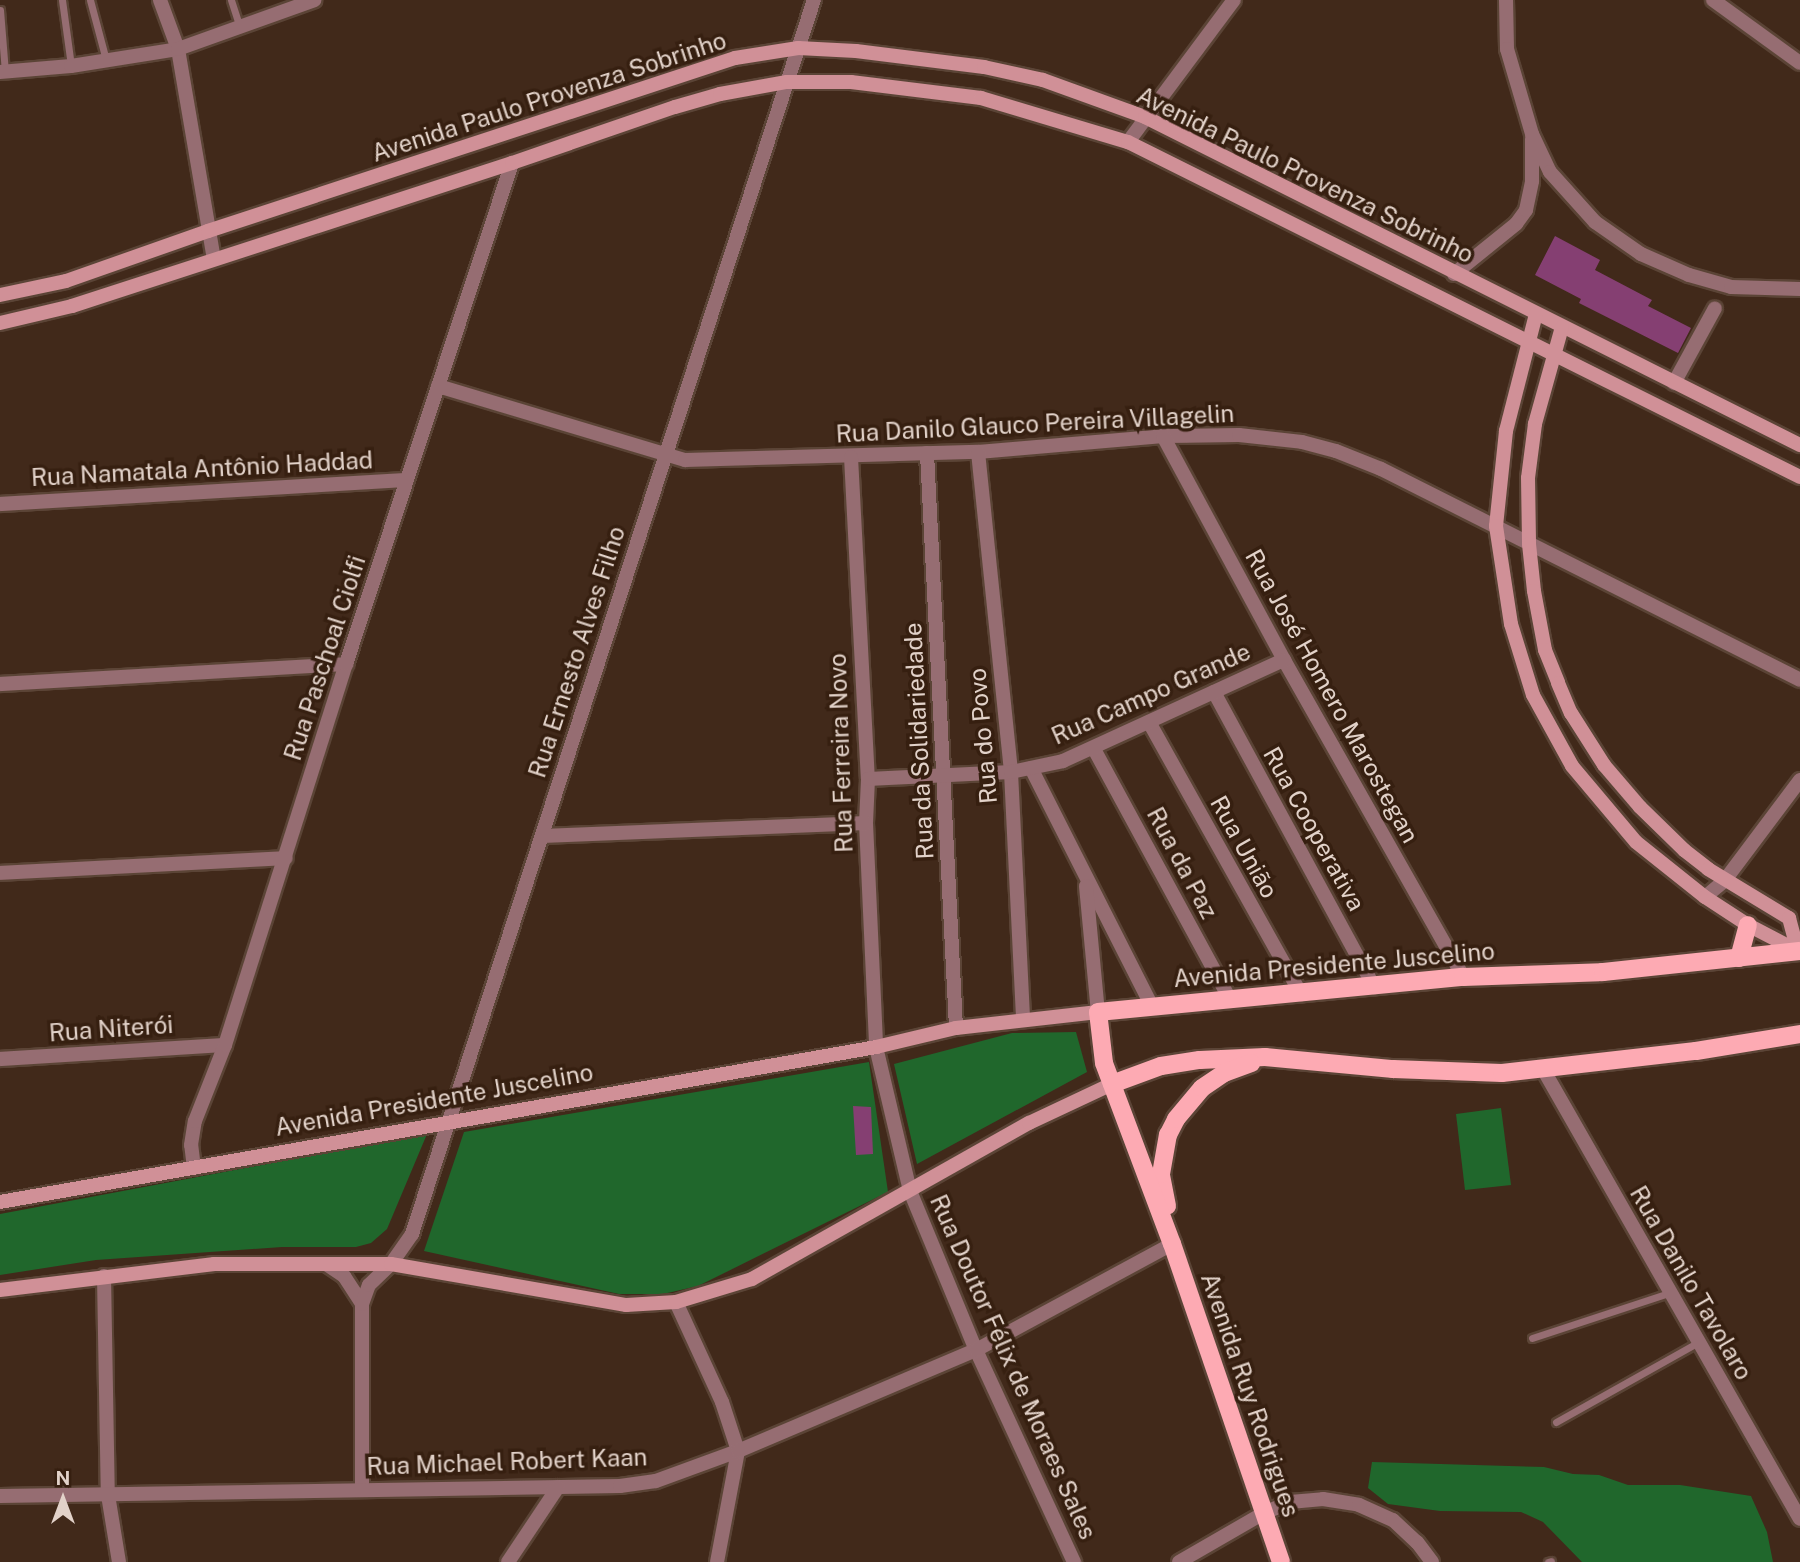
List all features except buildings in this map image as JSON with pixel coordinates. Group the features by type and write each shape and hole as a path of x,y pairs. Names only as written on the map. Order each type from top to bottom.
{"main road":[{"name":"Avenida Paulo Provenza Sobrinho","path":"0,295 66,281 208,231 505,136 735,58 798,48 856,51 984,67 1043,80 1145,117 1454,274 1800,444"},
{"name":"Avenida Paulo Provenza Sobrinho","path":"0,323 72,306 720,94 787,82 851,82 981,98 1128,142 1800,477"},
{"path":"1536,314 1527,339 1506,431 1496,526 1504,584 1520,659 1544,719 1573,766 1636,842 1706,897 1748,925 1800,954"},
{"path":"1562,327 1535,424 1528,478 1528,544 1545,650 1571,713 1604,765 1640,807 1684,850 1725,880 1789,918 1800,954"},
{"path":"1739,958 1748,925"},
{"name":"Avenida Presidente Juscelino","path":"0,1202 876,1047 956,1028 1023,1018 1301,994 1463,976 1603,972 1800,954"},
{"name":"Avenida Ruy Rodrigues","path":"1098,1012 1104,1063 1172,1244 1281,1562"},
{"path":"0,1290 214,1264 391,1264 626,1305 676,1303 751,1279 1029,1123 1112,1084 1160,1066 1200,1060 1265,1057 1438,1072 1543,1069 1696,1051 1800,1034"},
{"name":"Avenida Ruy Rodrigues","path":"1172,1244 1161,1174 1168,1135 1176,1119 1202,1088 1224,1073 1265,1057"}],"street":[{"path":"160,0 178,49 214,259"},
{"name":"Rua Ernesto Alves Filho","path":"362,1304 369,1284 391,1264 412,1234 814,0"},
{"path":"1128,142 1234,0"},
{"path":"1506,0 1507,49 1532,134 1550,172 1595,222 1641,254 1689,275 1731,287 1800,289"},
{"path":"1713,0 1800,63"},
{"path":"3,72 71,66 178,49 308,1"},
{"path":"1454,274 1516,224 1526,210 1532,181 1532,134"},
{"name":"Rua Paschoal Ciolfi","path":"194,1168 191,1144 195,1121 225,1045 346,664 512,163"},
{"path":"1674,383 1715,308"},
{"name":"Rua Danilo Glauco Pereira Villagelin","path":"438,386 685,460 734,461 978,452 1163,436 1239,435 1302,442 1336,451 1381,469 1800,680"},
{"name":"Rua José Homero Marostegan","path":"1163,436 1284,660 1463,976"},
{"name":"Rua do Povo","path":"978,452 1011,772 1023,1018"},
{"name":"Rua da Solidariedade","path":"927,453 956,1028"},
{"name":"Rua Ferreira Novo","path":"850,457 868,779 866,823 876,1047"},
{"name":"Rua Namatala Antônio Haddad","path":"0,504 406,480"},
{"name":"Rua Campo Grande","path":"868,779 1011,772 1063,761 1284,660"},
{"path":"0,684 346,664"},
{"name":"Rua Cooperativa","path":"1214,692 1374,987"},
{"name":"Rua União","path":"1149,722 1301,994"},
{"name":"Rua da Paz","path":"1094,749 1230,999"},
{"name":"Rua do Povo","path":"1031,768 1151,1005"},
{"path":"1706,897 1725,880 1800,780"},
{"path":"543,836 866,823"},
{"path":"0,873 285,858"},
{"path":"1085,877 1098,1012"},
{"name":"Rua Niterói","path":"0,1059 225,1045"},
{"path":"876,1047 910,1191"},
{"name":"Rua Danilo Tavolaro","path":"1543,1069 1697,1343 1800,1519"},
{"name":"Rua Doutor Félix de Moraes Sales","path":"910,1191 976,1350 1074,1562"},
{"name":"Rua Michael Robert Kaan","path":"0,1496 620,1486 656,1481 738,1451 976,1350 1172,1244"},
{"path":"327,1264 344,1276 362,1304 362,1489"},
{"path":"104,1276 108,1495 119,1562"},
{"path":"676,1303 722,1402 738,1451 717,1562"},
{"path":"508,1562 558,1487"},
{"path":"1179,1562 1264,1513 1301,1501 1323,1499 1359,1505 1392,1520 1417,1542 1432,1562"}],"lane":[{"path":"62,0 71,66"},
{"path":"90,0 107,61"},
{"path":"231,0 240,27"},
{"path":"0,10 3,72"},
{"path":"1532,1338 1669,1293"},
{"path":"1556,1422 1697,1343"}],"green space":[{"path":"1076,1032 1087,1072 917,1164 894,1064 1012,1033"},
{"path":"869,1062 888,1192 698,1286 663,1294 619,1294 424,1251 464,1132"},
{"path":"1501,1108 1511,1185 1465,1190 1456,1114"},
{"path":"427,1134 387,1229 371,1243 356,1247 282,1247 96,1260 0,1275 0,1214"},
{"path":"1372,1462 1544,1467 1573,1474 1599,1475 1628,1485 1680,1485 1751,1496 1767,1532 1773,1562 1582,1562 1543,1522 1521,1512 1440,1511 1388,1504 1368,1488"}]}
